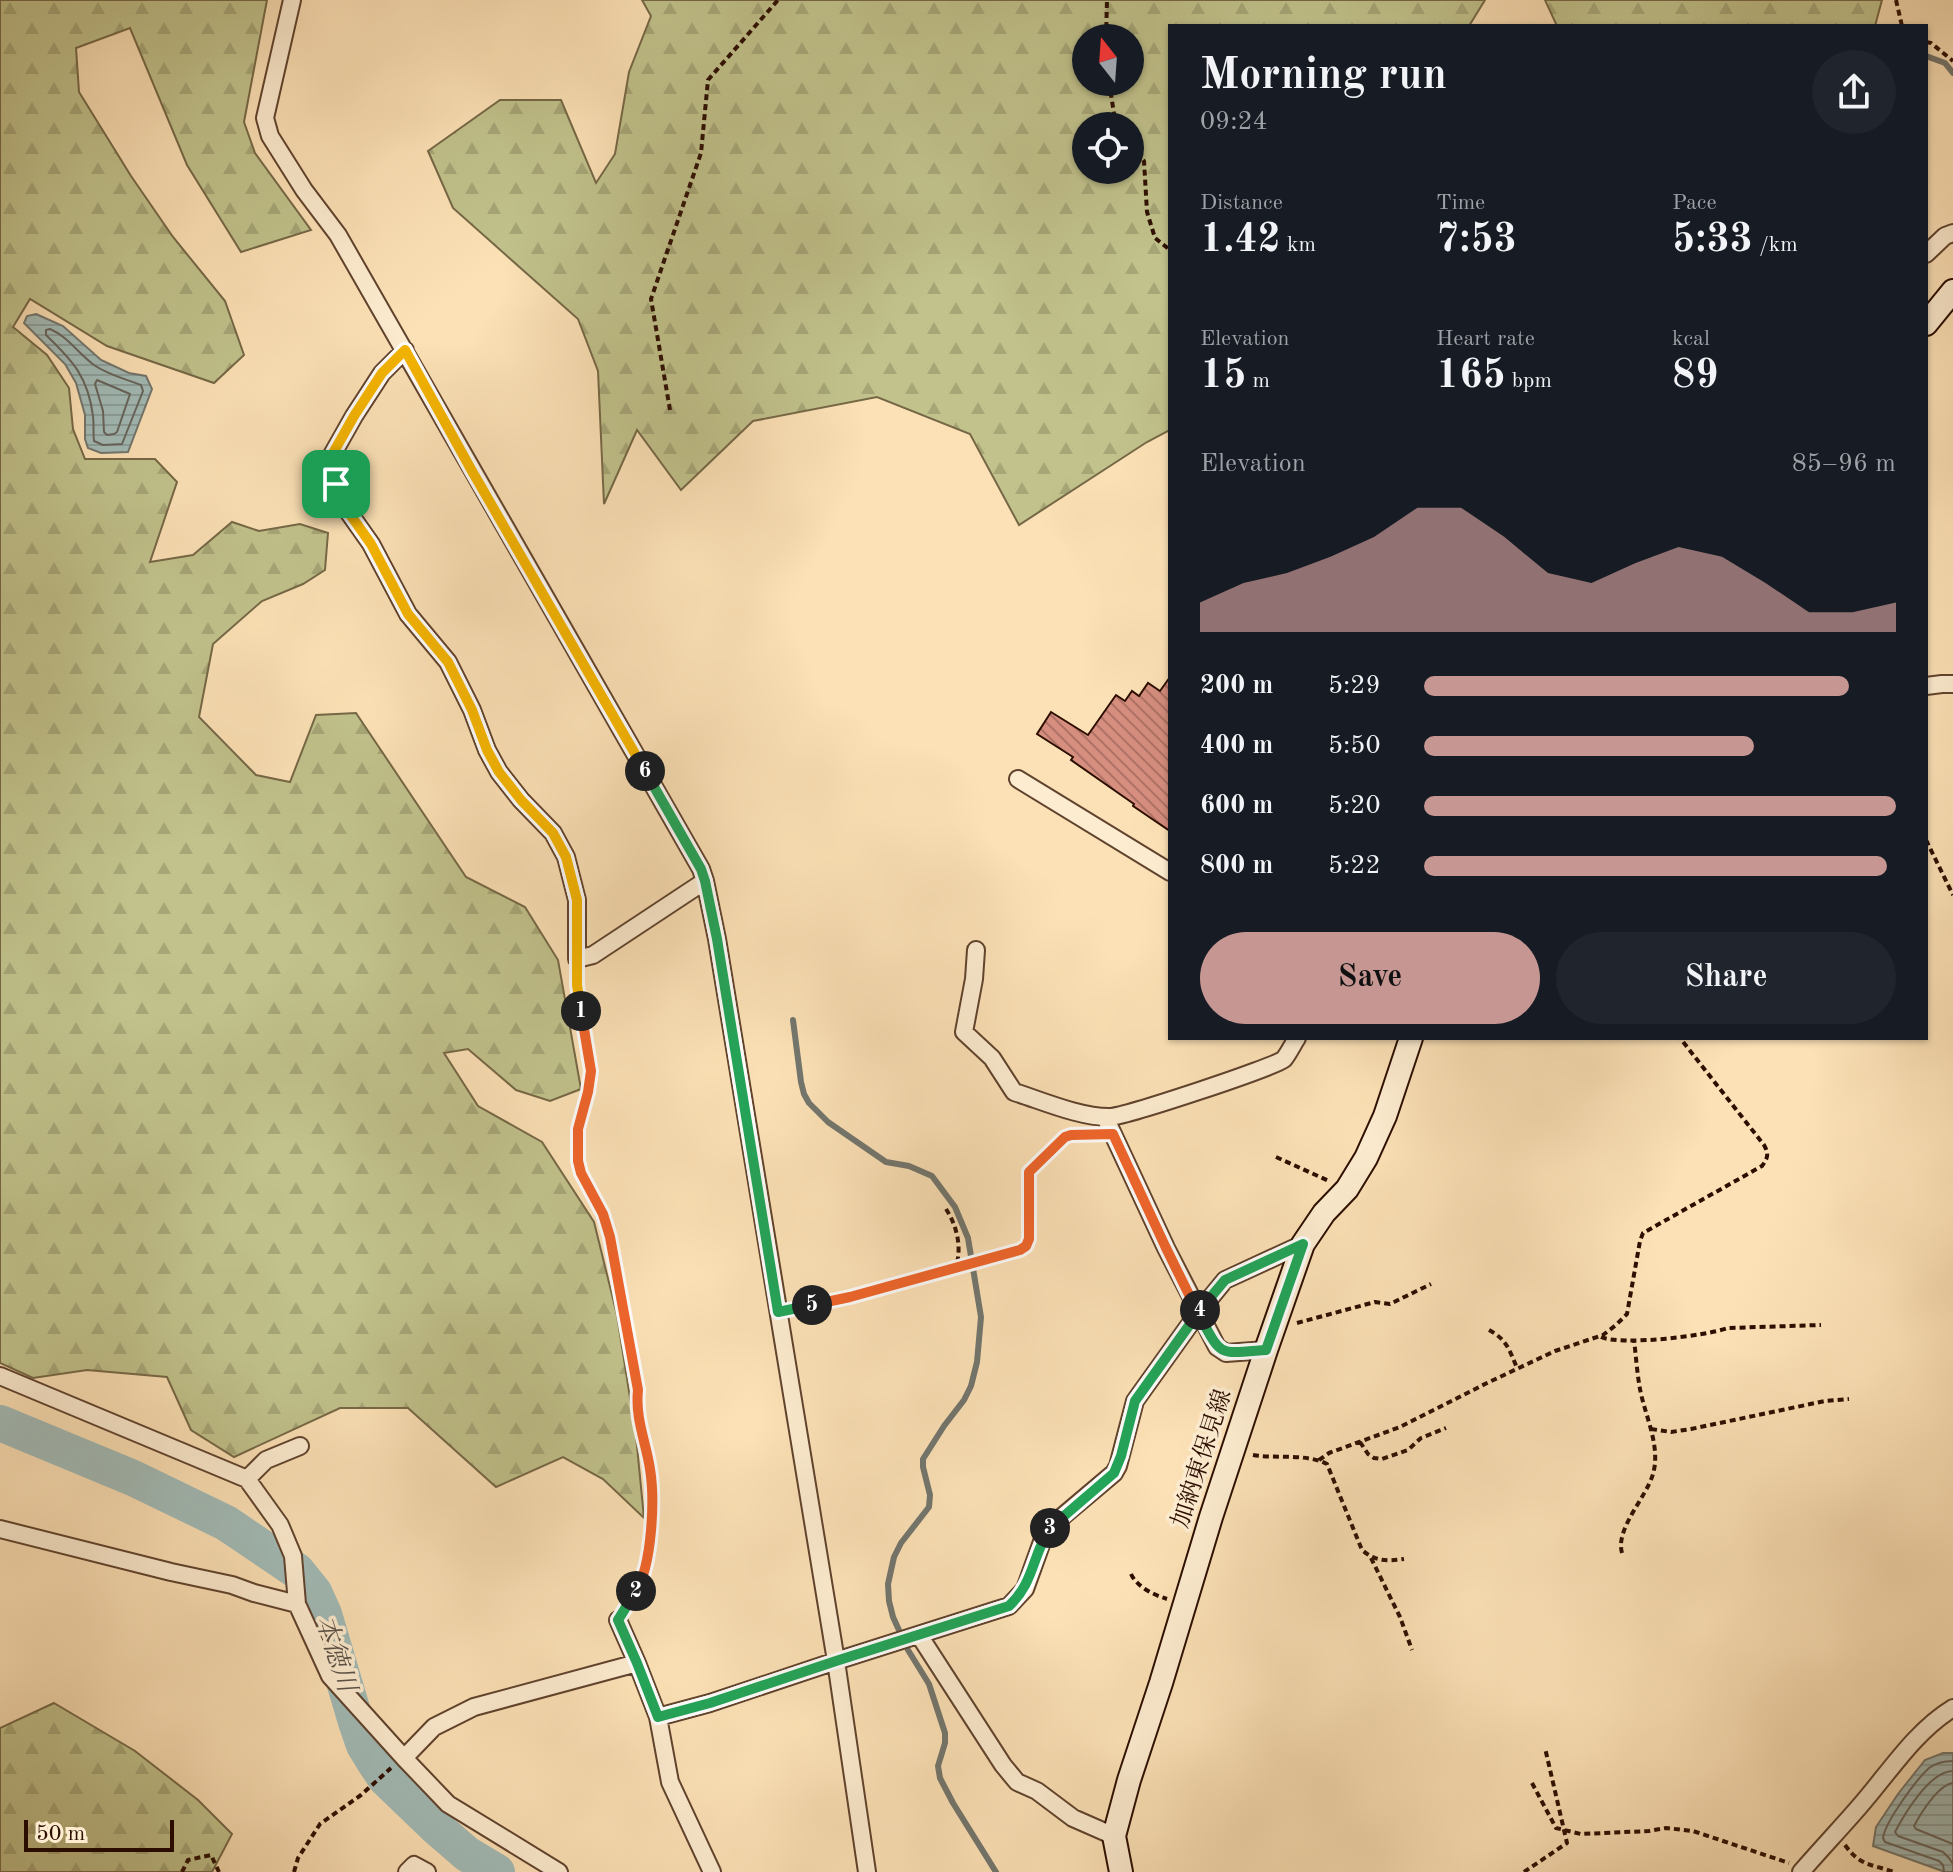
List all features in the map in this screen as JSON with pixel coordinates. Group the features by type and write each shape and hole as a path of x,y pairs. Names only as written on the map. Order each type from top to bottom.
{"main road":[{"path":"1928,322 1953,291"},
{"name":"加納東保見線","path":"1121,1872 1114,1836 1129,1780 1266,1350 1303,1244 1324,1213 1347,1189 1366,1158 1385,1116 1410,1040"}],"street":[{"path":"292,0 265,118 267,130 304,190 338,235 701,869 705,881 836,1661 867,1872"},
{"path":"1928,252 1945,236 1953,233"},
{"path":"405,350 382,373 332,455 336,484 347,510 371,544 408,614 448,662 499,772 553,833 566,857 577,900 577,959 593,955 705,881"},
{"path":"1928,686 1953,684"},
{"path":"1018,779 1168,871"},
{"path":"976,950 964,1032 992,1058 1014,1092 1078,1112 1119,1117 1283,1060 1296,1040"},
{"path":"1105,1117 1166,1248 1217,1347 1226,1353 1266,1350"},
{"path":"658,1717 1009,1606 1025,1589 1050,1527 1114,1473 1135,1401 1198,1313 1225,1280 1303,1244"},
{"path":"0,1376 247,1479 280,1525 293,1556 297,1604 330,1676 397,1758 448,1804 559,1872"},
{"path":"247,1479 266,1460 300,1446"},
{"path":"0,1529 232,1585 297,1604"},
{"path":"618,1620 658,1717 670,1782 712,1872"},
{"path":"919,1635 1017,1782 1037,1791 1073,1818 1114,1836"},
{"path":"397,1758 434,1727 474,1707 637,1663"},
{"path":"1795,1867 1858,1808 1918,1736 1953,1708"},
{"path":"407,1872 414,1865 427,1872"}],"path":[{"path":"670,410 651,299 701,153 708,80 778,0"},
{"path":"1106,24 1107,0"},
{"path":"1896,0 1902,24"},
{"path":"1928,42 1953,61"},
{"path":"1144,161 1147,212 1155,238 1168,248"},
{"path":"1928,844 1953,895"},
{"path":"577,959 577,985 591,1071 578,1129 578,1161 581,1173 603,1214 610,1237 638,1390 636,1406 651,1471 652,1527 642,1580 618,1620"},
{"path":"1319,1460 1329,1453 1400,1427 1555,1351 1599,1336 1616,1325 1627,1314 1643,1233 1762,1166 1768,1152 1764,1145 1682,1040"},
{"path":"778,1312 850,1297 1020,1250 1029,1239 1029,1172 1057,1143 1071,1135 1113,1134"},
{"path":"1276,1157 1347,1189"},
{"path":"946,1209 957,1234 959,1256 955,1268"},
{"path":"1277,1320 1286,1324 1303,1322 1375,1302 1390,1304 1431,1284"},
{"path":"1599,1336 1608,1340 1634,1340 1717,1332 1728,1328 1821,1325"},
{"path":"1489,1330 1501,1336 1517,1369"},
{"path":"1622,1553 1622,1535 1653,1475 1654,1444 1640,1389 1634,1340"},
{"path":"1651,1429 1671,1432 1691,1429 1849,1399"},
{"path":"1360,1442 1374,1458 1382,1459 1408,1450 1421,1438 1446,1428"},
{"path":"1234,1449 1256,1456 1319,1460 1327,1464 1362,1550 1371,1558 1400,1617 1412,1650"},
{"path":"1371,1558 1404,1559"},
{"path":"1131,1574 1135,1583 1185,1605"},
{"path":"1524,1872 1567,1843 1545,1748"},
{"path":"294,1872 298,1858 320,1824 361,1795 397,1758"},
{"path":"1532,1783 1556,1828 1581,1834 1677,1828 1795,1867"},
{"path":"1835,1832 1853,1857 1894,1872"},
{"path":"182,1872 188,1860 211,1855 219,1872"}],"green space":[{"path":"0,0 267,0 244,122 255,153 311,230 241,252 187,165 130,28 76,48 79,92 173,237 225,301 244,355 214,383 107,346 30,299 13,327 47,355 69,388 73,429 85,459 155,459 177,482 150,562 193,555 232,522 259,531 300,524 328,533 325,570 303,584 262,601 213,644 199,717 256,775 290,782 316,715 356,713 466,877 525,907 558,960 581,1089 550,1101 516,1090 468,1049 444,1053 478,1106 542,1142 594,1222 617,1315 636,1436 644,1518 603,1479 563,1457 496,1487 408,1408 340,1408 234,1457 191,1430 167,1377 87,1370 33,1378 0,1363"},
{"path":"642,0 1485,0 1470,24 1168,24 1168,431 1019,525 970,434 877,397 753,421 681,490 637,430 604,504 598,371 578,319 453,208 428,151 500,100 561,100 596,183 615,154 629,72 651,16"},
{"path":"1545,0 1882,0 1876,24 1556,24"},
{"path":"54,1703 135,1751 198,1800 232,1834 212,1872 0,1872 0,1728"}],"water":[{"path":"36,314 63,326 101,360 129,373 146,376 152,389 128,452 101,453 88,448 85,415 76,383 65,364 24,323 27,316"},
{"path":"1943,1753 1953,1753 1953,1872 1945,1872 1873,1846 1876,1827 1898,1794 1925,1760"}],"building":[{"path":"1168,680 1168,830 1071,760 1073,757 1037,734 1051,712 1088,735 1116,695 1125,701 1132,691 1139,696 1148,683 1160,691"}],"waterway":[{"path":"1928,57 1945,63 1953,73"},
{"path":"793,1020 801,1082 809,1103 828,1122 886,1162 909,1166 932,1176 955,1207 968,1238 981,1317 977,1362 964,1400 923,1459 930,1495 929,1507 901,1543 894,1557 888,1584 893,1617 908,1650 929,1684 945,1733 938,1766 940,1778 996,1872"},
{"name":"本徳川","path":"0,1423 133,1478 226,1523 297,1571 314,1592 324,1614 356,1722 364,1745 375,1763 385,1778 437,1828 467,1854 497,1872"}],"route":[{"path":"336,484 332,455 382,373 405,350 701,869 717,939 778,1312 850,1297 1020,1250 1029,1239 1029,1172 1057,1143 1071,1135 1113,1134 1198,1313 1225,1280 1303,1244 1266,1350 1226,1353 1217,1347 1198,1313 1135,1401 1114,1473 1050,1527 1025,1589 1009,1606 658,1717 618,1620 642,1580 652,1527 651,1471 636,1406 638,1390 610,1237 603,1214 581,1173 578,1161 578,1129 591,1071 577,985 577,900 566,857 553,833 499,772 448,662 408,614 371,544 347,510 336,484"}]}
